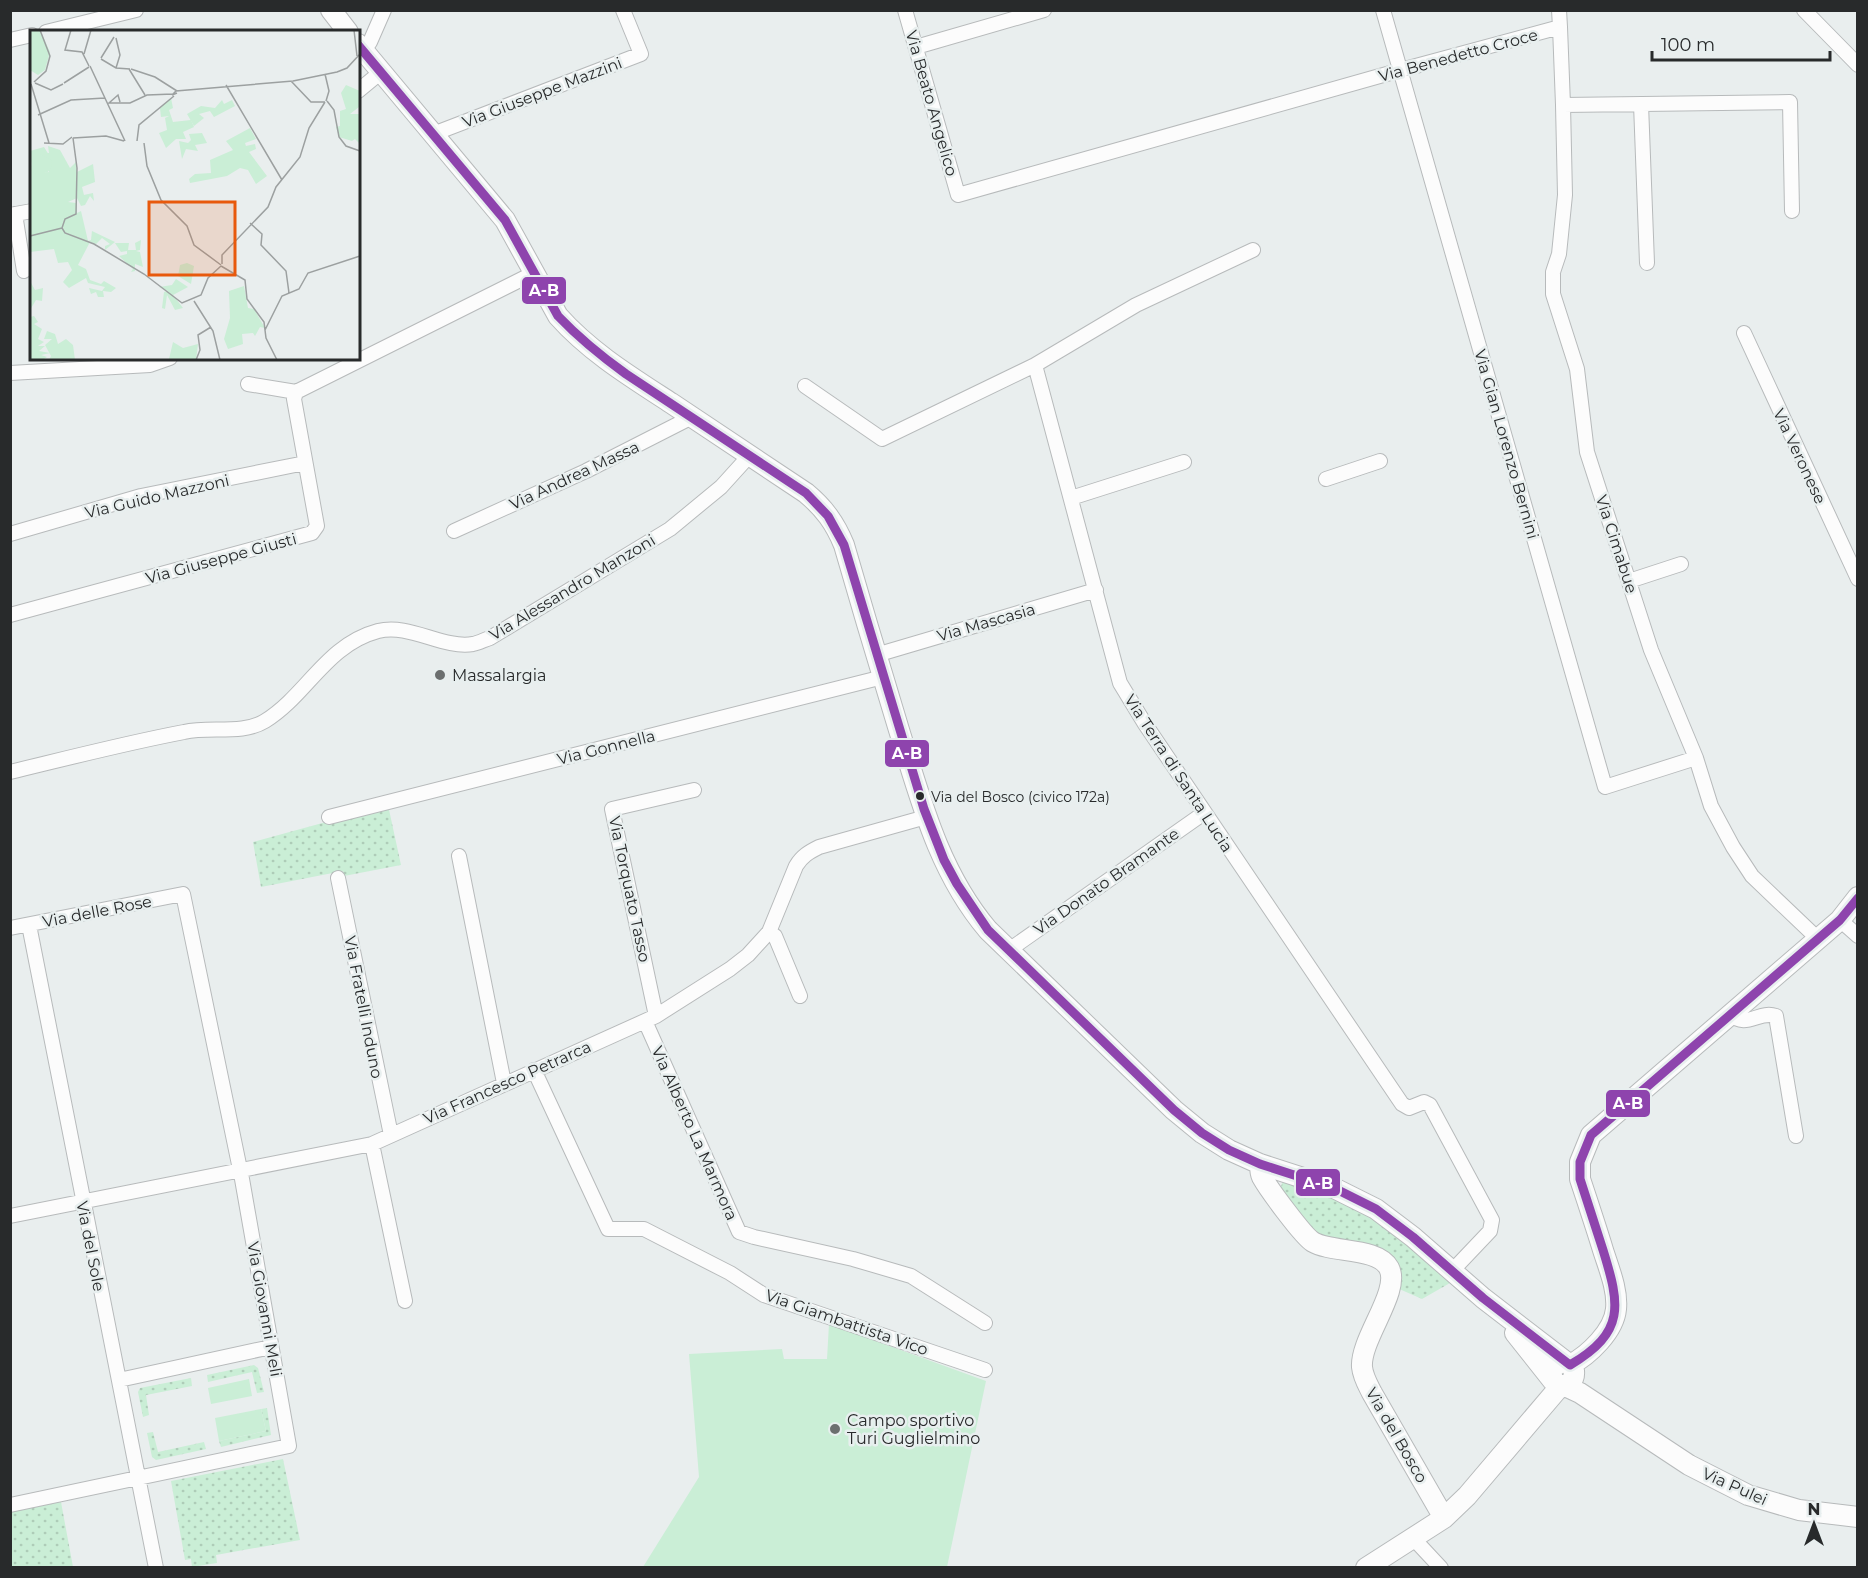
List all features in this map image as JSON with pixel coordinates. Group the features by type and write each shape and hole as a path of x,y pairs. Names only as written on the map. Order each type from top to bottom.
{"main road":[{"path":"331,10 346,30"},
{"path":"361,47 505,220 558,316 584,343 806,493 819,504 837,527 926,818 943,859 972,911 1009,950 1174,1110 1202,1133 1229,1150 1260,1164 1301,1176 1356,1197 1395,1222 1483,1298 1564,1374"},
{"path":"1366,1568 1444,1518 1467,1496 1523,1427 1557,1390 1564,1374 1584,1357 1614,1320 1617,1307 1616,1295 1580,1179 1580,1162 1592,1135 1840,920 1857,897"},
{"name":"Via del Bosco","path":"1260,1164 1262,1176 1304,1235 1325,1246 1371,1255 1388,1266 1391,1275 1390,1286 1365,1348 1362,1368 1372,1393 1444,1518"},
{"path":"1483,1298 1533,1354 1564,1374"},
{"name":"Via Pulei","path":"1564,1374 1594,1390 1625,1422 1689,1465 1748,1495 1799,1509 1857,1516"}],"street":[{"path":"54,30 136,10"},
{"path":"361,47 370,42 384,10"},
{"name":"Via Giuseppe Mazzini","path":"433,134 641,54 623,10"},
{"name":"Via Beato Angelico","path":"905,10 958,195"},
{"path":"916,47 1044,10"},
{"name":"Via Gian Lorenzo Bernini","path":"1383,10 1605,787 1696,758"},
{"path":"1559,10 1560,27"},
{"path":"1804,10 1857,65"},
{"name":"Via Benedetto Croce","path":"958,195 1560,27 1563,105"},
{"path":"10,40 30,35"},
{"path":"360,89 381,72"},
{"path":"1563,105 1790,102 1792,211"},
{"path":"1641,104 1647,262"},
{"name":"Via Cimabue","path":"1563,105 1565,195 1559,254 1553,272 1553,294 1577,369 1587,452 1651,650 1696,758 1715,813 1752,876 1817,938"},
{"path":"24,271 13,214 30,211"},
{"path":"805,386 882,439 1035,365 1136,305 1253,250"},
{"path":"248,384 296,392 534,273"},
{"name":"Via Veronese","path":"1744,333 1857,579"},
{"path":"10,373 150,365 164,360"},
{"name":"Via Terra di Santa Lucia","path":"1035,365 1120,683 1204,813 1402,1104 1409,1108 1424,1102 1430,1105 1492,1220 1490,1231 1452,1271"},
{"name":"Via Giuseppe Giusti","path":"10,615 312,533 317,526 294,399 296,392"},
{"name":"Via Andrea Massa","path":"454,531 586,471 692,417"},
{"name":"Via Alessandro Manzoni","path":"10,772 187,731 243,728 264,722 347,645 379,631 393,629 462,645 474,644 490,638 670,529 721,487 750,455"},
{"path":"1326,479 1380,461"},
{"path":"1071,498 1184,462"},
{"name":"Via Guido Mazzoni","path":"10,534 141,496 305,463"},
{"path":"1629,581 1681,564"},
{"name":"Via Mascasia","path":"876,655 1096,590"},
{"name":"Via Gonnella","path":"329,817 883,677"},
{"name":"Via Torquato Tasso","path":"651,1018 612,809 694,790"},
{"name":"Via Donato Bramante","path":"1009,950 1204,813"},
{"name":"Via Francesco Petrarca","path":"10,1216 372,1144 651,1018 730,969 748,955 769,932 796,866 810,851 926,818"},
{"path":"459,856 504,1083"},
{"name":"Via Fratelli Induno","path":"338,878 391,1135"},
{"name":"Via delle Rose","path":"10,928 183,894"},
{"name":"Via Giovanni Meli","path":"10,1505 289,1446 240,1171 183,894"},
{"path":"1840,920 1857,936"},
{"name":"Via del Sole","path":"28,925 156,1568"},
{"path":"769,932 775,936 800,996"},
{"path":"1730,1014 1739,1021 1771,1014 1776,1016 1796,1136"},
{"name":"Via Alberto La Marmora","path":"651,1018 740,1232 854,1259 911,1276 985,1323"},
{"name":"Via Giambattista Vico","path":"534,1070 608,1228 644,1229 730,1273 774,1299 816,1311 986,1370"},
{"path":"372,1144 405,1301"},
{"path":"118,1380 271,1347"},
{"path":"1413,1538 1441,1568"}],"green space":[{"path":"388,805 401,865 344,876 343,871 261,887 253,842"},
{"path":"1283,1181 1325,1194 1361,1210 1418,1253 1450,1283 1422,1299 1397,1288 1398,1274 1313,1232 1280,1189"},
{"name":"Campo sportivo Turi Guglielmino","path":"829,1324 986,1381 947,1567 643,1567 699,1477 689,1354 782,1349 784,1359 827,1359"},
{"path":"254,1365 258,1368 264,1392 257,1393 252,1372 208,1382 207,1375"},
{"path":"191,1378 192,1386 146,1395 149,1415 143,1417 138,1392 140,1388"},
{"path":"249,1379 252,1396 211,1404 208,1388"},
{"path":"267,1408 271,1435 221,1447 219,1441 266,1431 261,1409"},
{"path":"261,1409 266,1431 219,1441 215,1418"},
{"path":"153,1432 158,1452 204,1442 206,1449 156,1460 152,1457 147,1433"},
{"path":"283,1459 300,1540 216,1555 217,1563 192,1567 191,1559 185,1560 171,1481"},
{"path":"61,1502 73,1567 11,1568 11,1511"}],"transit line":[{"name":"A-B","path":"360,47 505,220 558,316 590,346 626,374 806,493 828,516 844,545 924,809 944,860 988,930 1174,1110 1202,1133 1229,1150 1260,1164 1334,1188 1376,1209 1413,1237 1483,1298 1570,1365 1601,1341 1610,1329 1614,1316 1615,1302 1609,1269 1580,1179 1580,1162 1591,1135 1840,920 1858,898"}],"place":[{"name":"Massalargia","path":"440,675"},
{"name":"Via del Bosco (civico 172a)","path":"920,796"},
{"name":"Campo sportivo Turi Guglielmino","path":"835,1429"}]}
